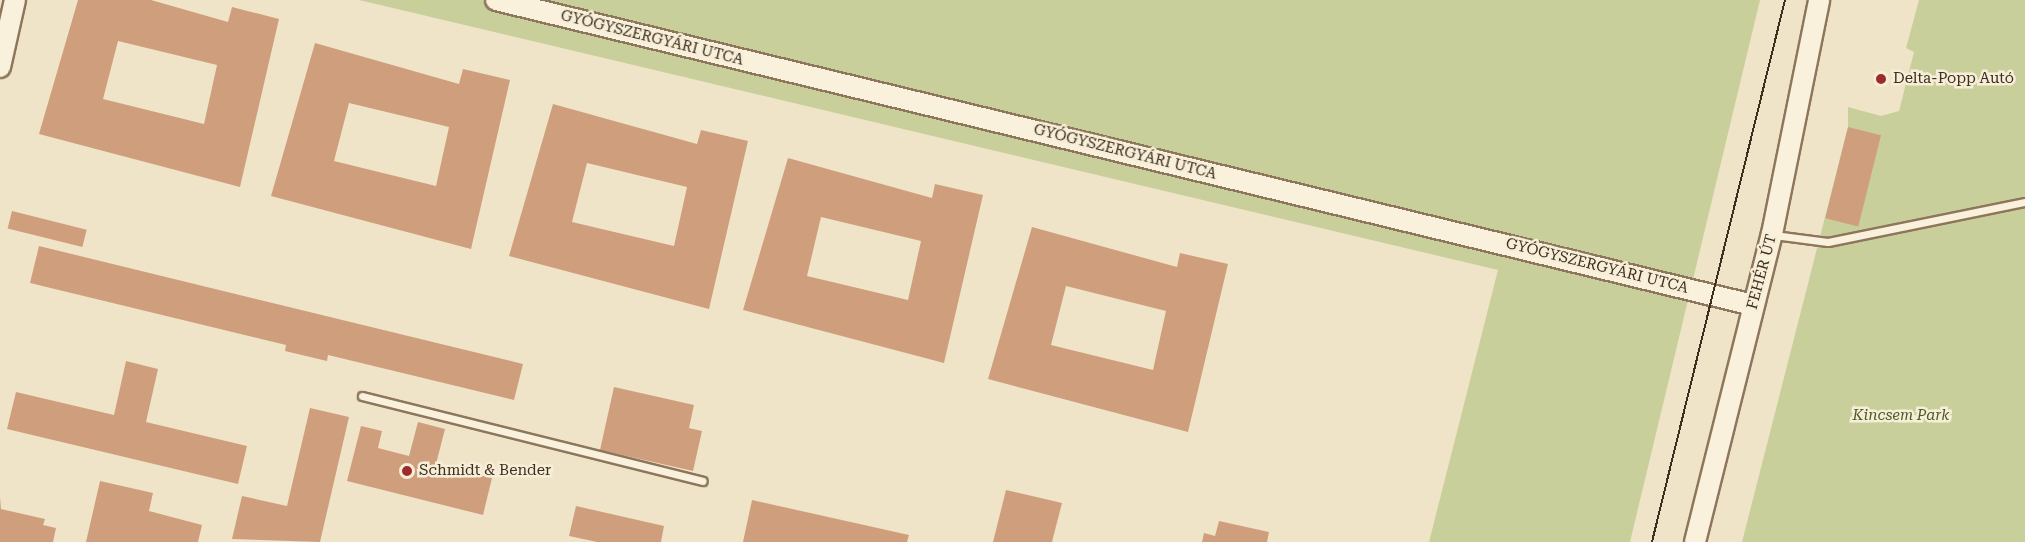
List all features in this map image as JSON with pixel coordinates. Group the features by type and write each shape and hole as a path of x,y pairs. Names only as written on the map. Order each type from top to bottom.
{"street":[{"path":"0,67 15,0"},
{"name":"GYÓGYSZERGYÁRI UTCA","path":"496,0 1753,305"},
{"name":"FEHÉR ÚT","path":"1695,542 1772,234 1819,0"}],"lane":[{"path":"1772,234 1828,242 2025,202"},
{"path":"362,396 703,481"}],"green space":[{"path":"359,0 1760,0 1630,542 1429,542 1498,270"},
{"name":"Kincsem Park","path":"1919,0 2025,0 2025,542 1742,542 1848,127 1848,107 1881,116 1899,111 1914,52 1906,48"}],"building":[{"path":"78,0 151,0 228,22 232,7 279,19 240,187 39,134","holes":["118,41 217,65 204,124 103,99"]},
{"path":"315,43 459,84 463,69 510,80 471,249 271,196","holes":["349,103 449,127 436,186 334,161"]},
{"path":"553,104 697,144 701,130 748,141 709,309 509,256","holes":["587,163 687,187 674,246 572,222"]},
{"path":"1848,127 1881,135 1858,226 1825,218"},
{"path":"788,158 932,198 935,184 983,195 944,363 743,310","holes":["821,217 921,241 908,300 807,276"]},
{"path":"12,211 87,230 82,247 8,228"},
{"path":"1032,227 1177,267 1180,253 1228,264 1188,432 988,379","holes":["1066,286 1166,311 1153,370 1051,345"]},
{"path":"39,246 523,364 514,400 328,355 327,361 285,351 286,345 30,283"},
{"path":"126,361 158,369 146,422 247,446 238,484 7,429 16,392 114,415"},
{"path":"614,387 694,405 689,428 702,431 693,471 600,450"},
{"path":"310,408 349,417 320,542 232,539 242,496 287,506"},
{"name":"Schmidt & Bender","path":"418,422 445,429 436,464 492,478 483,515 347,481 361,426 382,431 378,448 409,456"},
{"path":"100,481 153,493 149,511 202,525 198,542 86,542"},
{"path":"1006,490 1062,503 1052,542 993,542"},
{"path":"0,497 1,509 45,519 43,525 56,528 53,542 0,542"},
{"path":"752,500 909,535 907,542 743,542"},
{"path":"576,506 664,526 661,542 597,542 569,536"},
{"path":"1219,521 1269,532 1267,542 1202,542 1204,533 1215,536"}],"tram line":[{"path":"1652,542 1785,0"}],"place":[{"name":"Delta-Popp Autó","path":"1881,79"},
{"name":"Schmidt & Bender","path":"407,471"}]}
